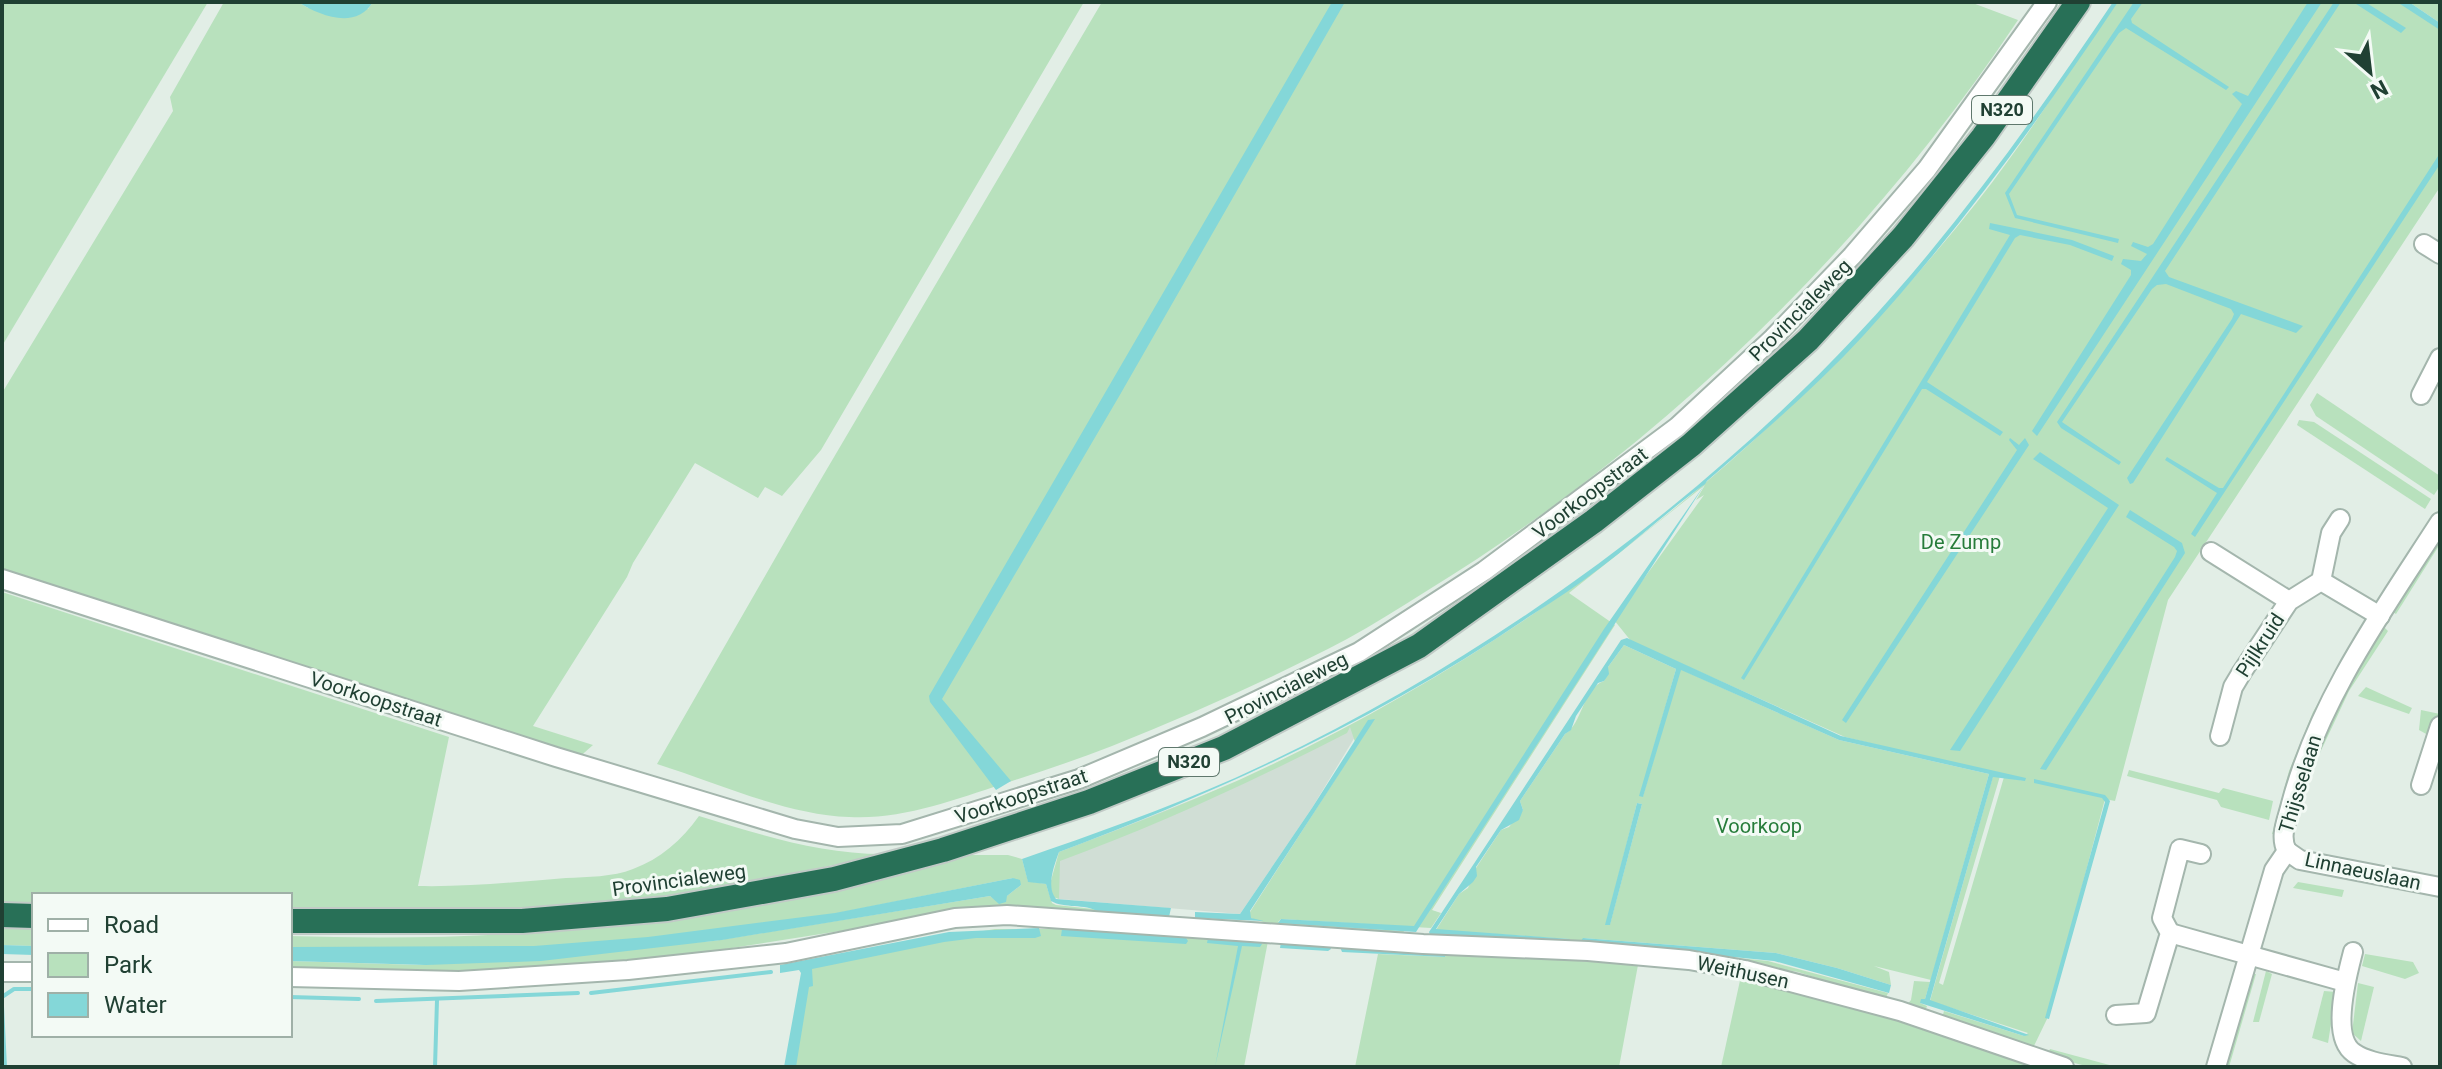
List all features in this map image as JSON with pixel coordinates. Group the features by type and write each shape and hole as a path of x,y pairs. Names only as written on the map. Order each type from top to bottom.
{"highway":[{"name":"Provincialeweg","path":"292,921 522,921 667,909 834,879 943,850 1089,802 1224,748 1419,646 1594,521 1691,445 1808,340 1922,215 1983,137 2078,2"},
{"path":"2,915 32,916"}],"street":[{"name":"Voorkoopstraat","path":"2,579 556,757 795,829 838,837 902,834 1079,779 1202,727 1359,652 1484,571 1677,427 1773,338 1852,256 1927,169 2047,2"},
{"path":"2421,395 2440,358"},
{"path":"2340,519 2331,533 2321,581 2380,616"},
{"name":"Thijsselaan","path":"2216,1067 2274,870 2287,851 2282,839 2297,784 2321,719 2342,676 2440,522"},
{"name":"Pijlkruid","path":"2211,552 2289,601"},
{"name":"Pijlkruid","path":"2220,736 2233,687 2289,601 2321,581"},
{"path":"2421,785 2440,726"},
{"path":"2116,1015 2149,1019 2170,933 2162,918 2180,849 2201,854"},
{"name":"Linnaeuslaan","path":"2287,851 2300,860 2440,887"},
{"name":"Weithusen","path":"292,977 459,981 628,970 786,953 955,918 1007,915 1689,960 1745,970 1900,1011 2064,1067"},
{"path":"2170,933 2345,982"},
{"path":"2353,952 2345,982 2343,1040 2350,1051 2362,1058 2402,1067"},
{"path":"2,972 32,972"}],"shaded area":[{"path":"1367,717 1312,808 1240,914 1059,899 1059,853 1249,777"}],"green space":[{"path":"2,2 208,2 2,346"},
{"path":"224,2 298,2 308,8 368,9 373,2 1084,2 821,450 782,496 765,487 758,498 695,463 533,726 593,745 576,760 2,572 2,393 173,111 170,97"},
{"path":"1102,2 1970,2 2018,20 1959,104 1894,185 1825,263 1752,338 1595,475 1511,536 1347,639 1231,696 1112,746 966,796 908,812 849,817 801,811 657,764"},
{"name":"De Zump","path":"2116,2 2403,2 2440,27 2440,187 2168,600 2115,801 2105,799 2047,1019 2032,1050 1942,1018 1944,1011 2024,1036 2028,1033 1930,1001 1993,776 2000,776 1939,983 1943,985 2004,777 2025,781 1845,737 1631,641 1614,620 1704,495 1696,500 1705,485 1569,593 1615,625 1432,910 1441,913 1431,928 1281,919 1278,922 1404,931 1401,938 1192,922 1195,918 1263,922 1250,918 1250,912 1374,719 1355,742 1350,727 1347,733 1241,785 1133,833 1060,861 1059,899 1053,897 1050,884 1059,852 1239,780 1345,728 1448,669 1547,605 1642,534 1733,459 1819,378 1901,292 1977,202 2031,129"},
{"path":"2409,2 2440,2 2440,23"},
{"path":"2317,393 2440,476 2440,486 2434,495 2316,416 2310,405"},
{"path":"2299,420 2314,422 2431,499 2425,509 2297,425"},
{"path":"2440,532 2440,544 2396,614 2391,611"},
{"path":"2,592 449,737 418,886 492,884 625,872 661,854 678,841 699,816 816,847 888,854 681,896 461,914 292,914 292,893 32,893 32,906 2,905"},
{"path":"2365,621 2371,624 2279,835 2272,834 2289,771 2313,712"},
{"path":"2382,625 2388,631 2349,691 2318,757 2314,754 2340,696"},
{"name":"Voorkoop","path":"1624,645 1676,669 1640,796 1643,796 1680,669 1839,740 1989,774 1931,980 1874,966 1889,972 1891,985 1776,953 1583,938 1599,944 1768,961 1888,993 1885,1000 1798,972 1720,958 1567,942 1569,939 1436,930 1459,894 1468,888 1476,868 1501,830 1509,827 1523,810 1520,801 1576,722 1591,691 1604,681 1608,667","holes":["1637,803 1642,804 1610,924 1606,925"]},
{"path":"2366,687 2412,708 2409,714 2358,696"},
{"path":"2421,710 2440,714 2428,735 2419,730"},
{"path":"2129,770 2219,793 2223,788 2273,801 2269,820 2221,807 2217,800 2127,776"},
{"path":"970,855 1008,855 1022,859 1028,881 1046,884 1052,903 1056,905 1169,917 1169,921 980,909 617,966 443,973 292,969 292,961 420,965 713,941 990,896 994,899 1007,896 1021,885 1013,878 768,927 631,946 292,954 292,936 518,934 632,924 745,907"},
{"path":"2298,882 2344,890 2342,897 2293,888"},
{"path":"2,927 32,928 32,946 2,945"},
{"path":"995,929 1056,929 1268,941 1244,1067 791,1067 808,961"},
{"path":"1446,952 1638,965 1619,1067 1355,1067 1378,954 1445,957"},
{"path":"2365,954 2413,962 2419,973 2405,979 2362,966"},
{"path":"2266,971 2272,974 2259,1022 2253,1022"},
{"path":"2249,974 2256,974 2229,1067 2222,1067"},
{"path":"1741,976 1888,1013 2037,1067 1721,1067"},
{"path":"1914,981 1930,982 1925,999 1920,1003 1927,1006 1925,1012 1906,1006 1911,1000"},
{"path":"2358,983 2374,987 2361,1041 2352,1033"},
{"path":"2324,991 2336,992 2328,1043 2312,1038"},
{"path":"2050,1049 2117,1067 2090,1067 2047,1056"}],"water":[{"path":"298,2 373,2 357,16 337,18"},
{"path":"1332,2 1345,2 942,699 1011,781 996,790 930,702 929,696"},
{"path":"2113,2 2118,2 2028,132 1898,297 1826,374 1707,481 1416,932 1278,923 1281,919 1414,926 1604,629 1705,484 1575,587 1418,686 1302,748 1242,776 1059,852 1051,883 1056,899 1171,908 1169,917 1099,912 1062,905 1051,901 1046,884 1028,882 1022,859 1182,800 1320,737 1487,641 1645,528 1720,467 1791,402 1892,296 1992,174"},
{"path":"2134,2 2143,2 2131,19 2132,23 2229,87 2226,90 2126,28 2119,33 2009,194 2017,215 2119,239 2118,243 2015,218 2005,193"},
{"path":"2308,2 2322,2 2037,436 2032,431 2131,275 2131,270 2121,264 2123,259 2141,261 2147,254 2131,246 2133,242 2148,247 2153,244 2242,104 2232,94 2236,91 2248,96"},
{"path":"2334,2 2341,2 2165,271 2169,277 2303,326 2296,333 2241,314 2130,484 2127,478 2232,319 2234,314 2231,309 2166,284 2152,289 2062,422 2121,462 2119,465 2061,428 2057,422"},
{"path":"2353,2 2365,2 2406,28 2401,33"},
{"path":"2397,2 2409,2 2440,23 2440,30"},
{"path":"2440,153 2440,164 2195,537 2191,534 2217,493 2165,460 2167,457 2223,488"},
{"path":"1990,223 2072,240 2114,256 2112,261 2070,245 2020,235 2015,238 1927,382 2003,432 2000,436 1922,389 1744,680 1741,678 2010,235 1989,229"},
{"path":"2010,438 2019,445 2025,438 2029,445 1846,723 1842,720 2017,450"},
{"path":"2040,452 2119,505 1960,751 1950,750 2108,508 2033,459"},
{"path":"2130,510 2182,543 2185,553 2046,770 2040,769 2175,557 2177,551 2174,547 2126,517"},
{"path":"1627,638 1841,736 2026,778 2025,781 1993,777 1930,1000 2029,1035 1920,1003 1921,999 1925,999 1989,774 1839,740 1681,670 1643,797 1639,796 1676,669 1624,645 1608,667 1609,674 1598,683 1576,716 1571,730 1565,734 1520,801 1523,810 1519,820 1501,830 1476,867 1477,876 1459,894 1436,929 1570,939 1567,943 1431,937 1429,932 1621,640"},
{"path":"1375,719 1250,911 1251,918 1264,921 1195,918 1195,912 1240,914 1368,720"},
{"path":"2034,779 2105,795 2110,801 2049,1019 2045,1018 2105,802 2102,798 2034,783"},
{"path":"1637,803 1642,804 1610,925 1605,925"},
{"path":"1013,878 1020,880 1021,885 1007,896 1006,902 999,904 990,896 722,940 541,961 426,965 292,961 292,947 534,946 648,937 835,913"},
{"path":"1039,928 1041,936 1035,938 976,938 944,942 812,969 813,986 809,987 796,1067 784,1067 801,973 799,970 780,973 780,965 949,932"},
{"path":"1062,929 1186,938 1188,941 1186,944 1061,936"},
{"path":"1208,938 1262,944 1260,947 1242,946 1215,1067 1238,946 1207,943"},
{"path":"1583,938 1776,953 1891,985 1889,993 1774,961 1580,942"},
{"path":"1281,942 1330,945 1331,949 1280,948"},
{"path":"2,945 32,946 32,955 2,954"},
{"path":"1340,947 1446,952 1445,957 1342,952"}],"waterway":[{"path":"591,993 771,972"},
{"path":"2,997 14,989 32,989"},
{"path":"376,1001 578,993"},
{"path":"292,997 359,999"},
{"path":"435,1067 437,1000"},
{"path":"2,1006 5,1067"}]}
